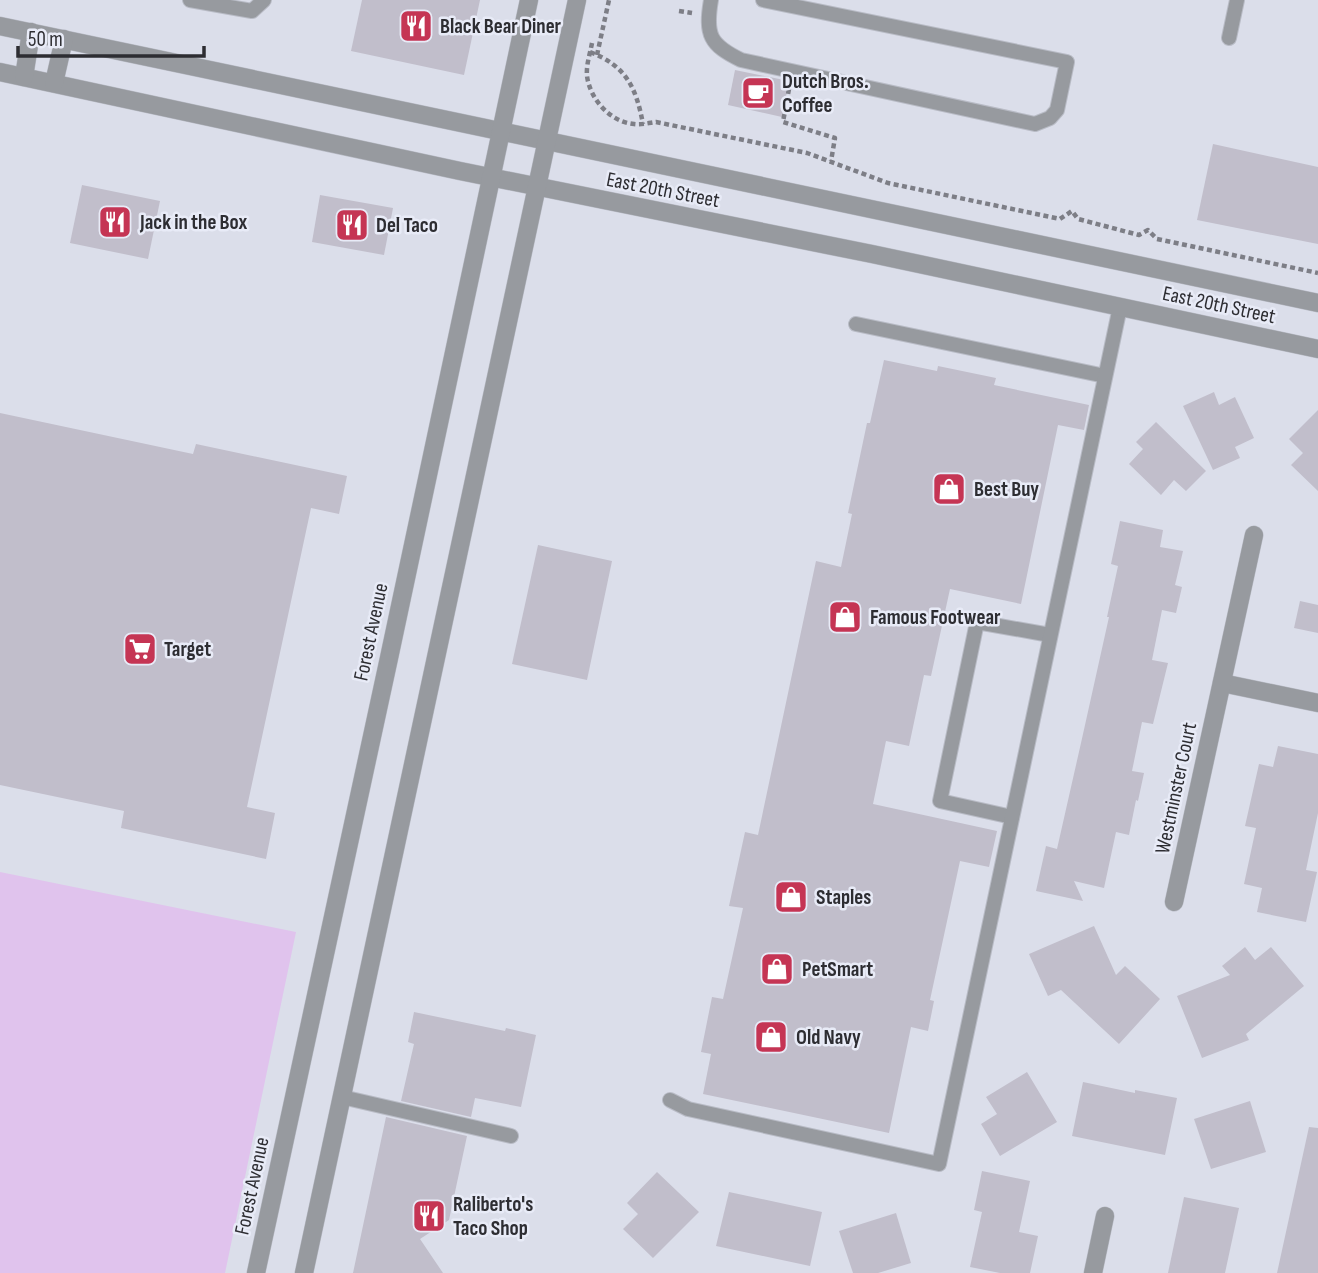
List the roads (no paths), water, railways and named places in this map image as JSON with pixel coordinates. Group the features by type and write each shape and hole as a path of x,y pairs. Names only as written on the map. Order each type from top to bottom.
{"street":[{"name":"Forest Avenue","path":"256,1273 529,0"},
{"path":"304,1273 577,0"},
{"name":"East 20th Street","path":"0,26 1318,303"},
{"path":"24,77 31,32"},
{"path":"54,83 64,39"},
{"name":"East 20th Street","path":"0,72 536,187 872,254 1318,349"},
{"name":"Westminster Court","path":"1174,902 1254,535"},
{"path":"1222,683 1318,703"},
{"path":"1093,1273 1105,1216"}],"lane":[{"path":"190,0 252,11 264,0"},
{"path":"711,0 708,22 712,39 722,51 741,60 1035,124 1050,118 1057,110 1067,62 763,0"},
{"path":"1229,38 1237,0"},
{"path":"670,1100 688,1109 939,1164 1120,307"},
{"path":"856,324 1105,376"},
{"path":"1012,817 940,801 977,622 1050,635"},
{"path":"342,1097 511,1136"}],"place":[{"name":"Black Bear Diner","path":"416,26"},
{"name":"Dutch Bros. Coffee","path":"758,93"},
{"name":"Jack in the Box","path":"115,222"},
{"name":"Del Taco","path":"352,225"},
{"name":"Best Buy","path":"949,489"},
{"name":"Famous Footwear","path":"845,617"},
{"name":"Target","path":"140,649"},
{"name":"Staples","path":"791,897"},
{"name":"PetSmart","path":"777,969"},
{"name":"Old Navy","path":"771,1037"},
{"name":"Raliberto's Taco Shop","path":"429,1216"}]}
